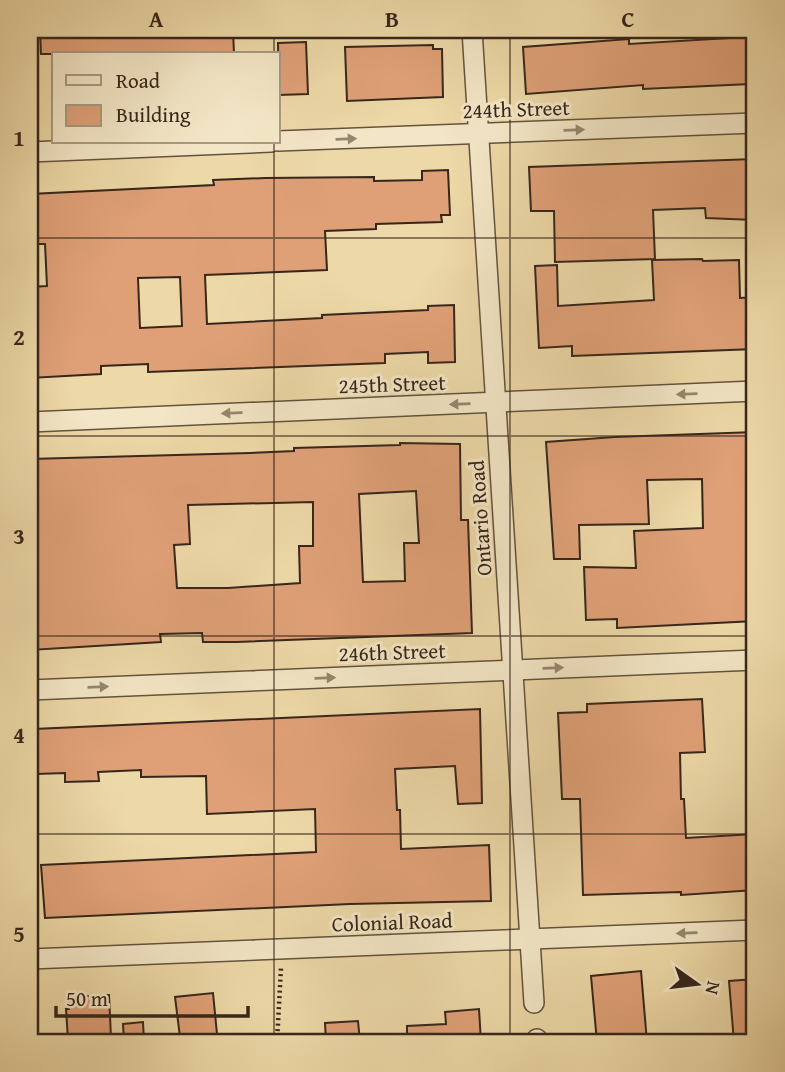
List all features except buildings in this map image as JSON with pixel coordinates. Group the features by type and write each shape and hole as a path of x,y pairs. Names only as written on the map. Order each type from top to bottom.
{"street":[{"name":"Ontario Road","path":"472,30 534,1003"},
{"name":"244th Street","path":"280,141 755,123"},
{"path":"30,152 223,144"},
{"name":"245th Street","path":"30,422 755,391"},
{"name":"246th Street","path":"30,690 755,660"},
{"name":"Colonial Road","path":"30,959 755,930"}],"path":[{"path":"277,1042 282,950"}]}
